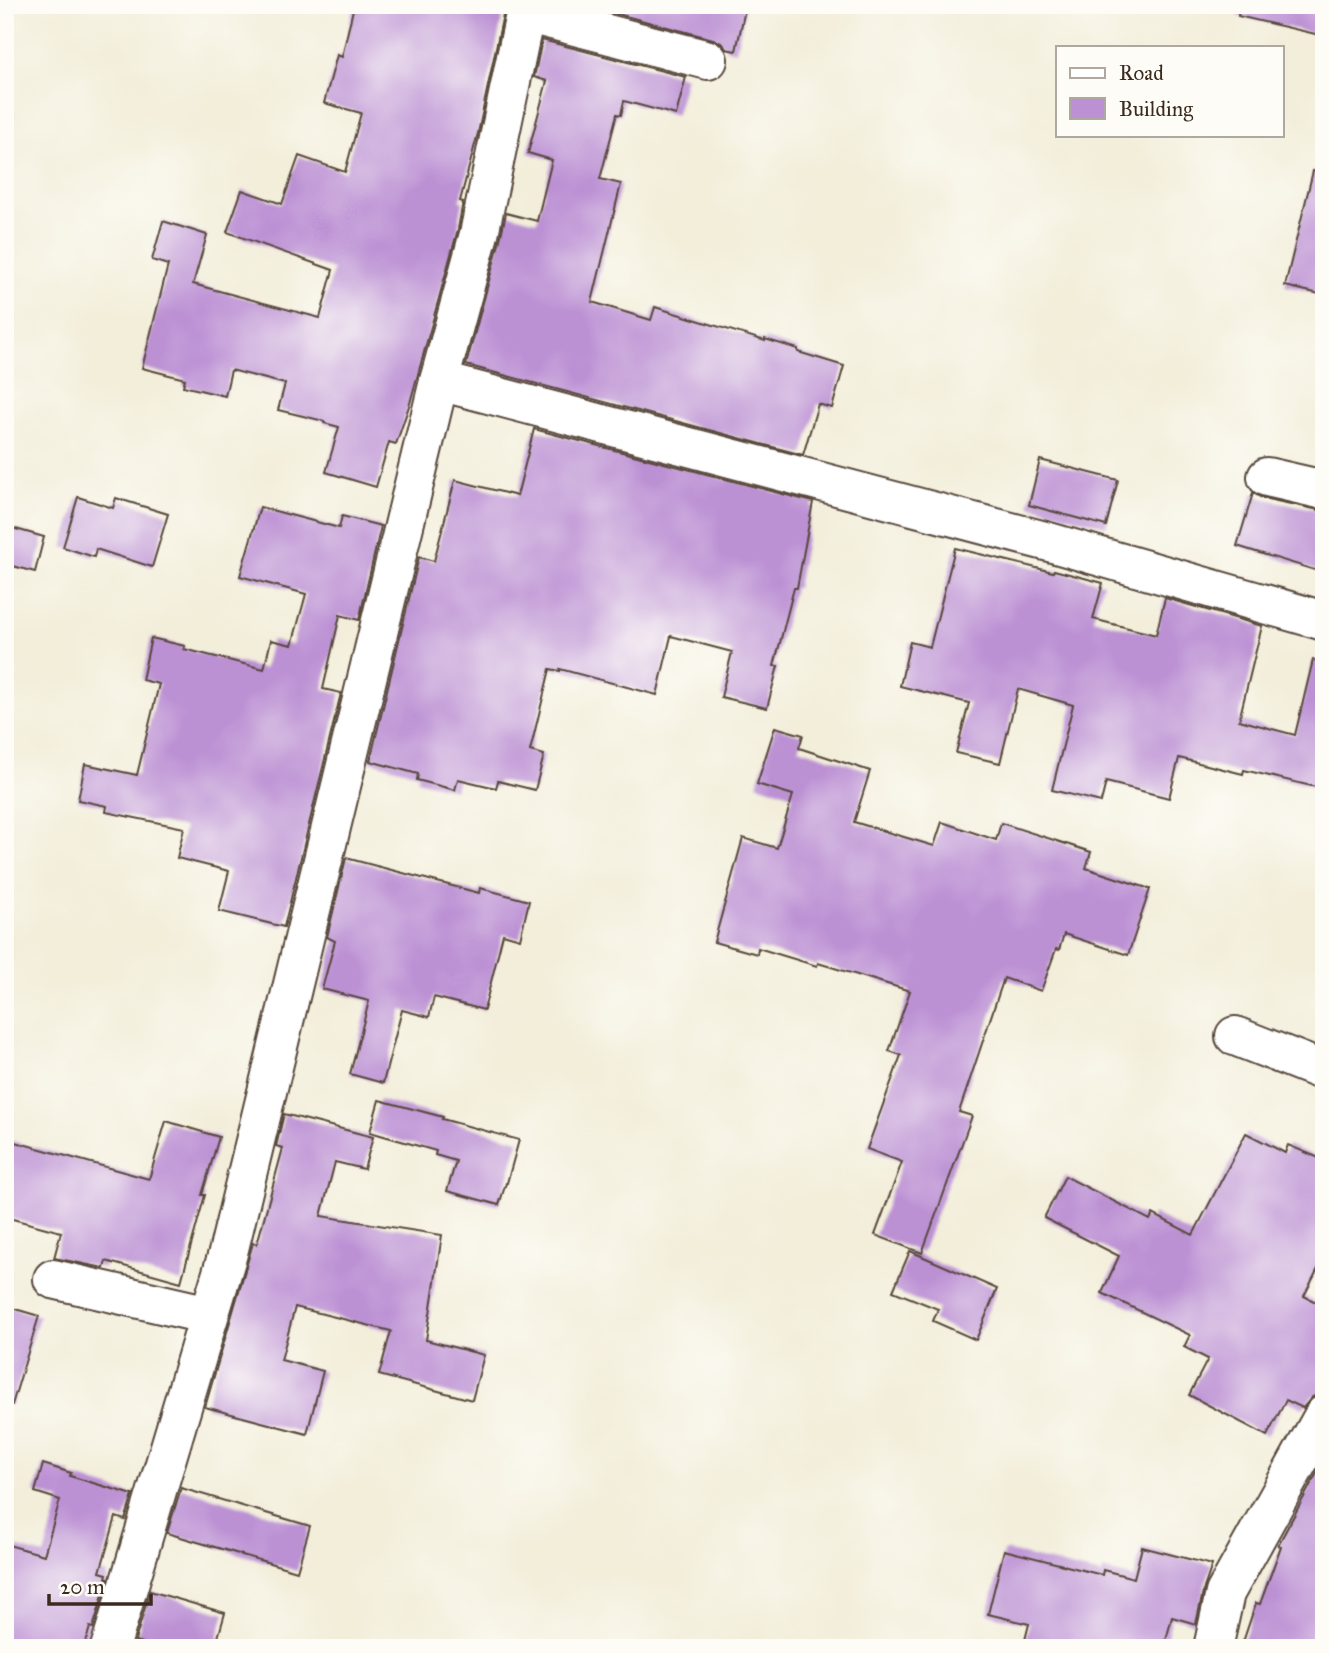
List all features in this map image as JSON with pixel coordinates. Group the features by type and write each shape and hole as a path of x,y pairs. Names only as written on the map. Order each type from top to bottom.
{"street":[{"path":"110,1648 231,1240 439,380 479,234 526,9 708,60"},
{"path":"439,380 1036,539 1324,621"},
{"path":"1268,477 1324,490"},
{"path":"1235,1036 1324,1071"},
{"path":"52,1279 209,1315"},
{"path":"1213,1648 1225,1593 1324,1415"}],"building":[{"path":"354,5 505,5 478,133 460,201 463,202 458,229 410,403 396,444 389,442 376,487 326,472 339,427 278,410 285,384 231,370 225,396 183,386 185,379 142,368 168,265 152,260 163,221 207,235 193,284 320,318 333,270 227,232 242,190 282,204 299,156 345,172 361,113 324,103 337,55 342,57"},
{"path":"583,5 746,5 736,51 726,49 723,44 713,39"},
{"path":"1239,5 1324,5 1324,36 1238,16"},
{"path":"542,40 686,77 676,115 624,101 621,115 617,114 600,179 621,184 592,302 651,320 655,307 798,349 798,352 844,366 832,408 818,404 803,455 466,365 506,213 537,221 552,160 528,153 547,81 534,77"},
{"path":"1313,171 1324,172 1324,295 1285,286"},
{"path":"534,429 813,502 797,588 794,588 774,666 778,666 767,708 721,697 732,652 671,636 657,695 560,669 550,669 530,751 544,755 535,790 498,781 496,788 458,779 455,790 417,780 418,774 370,761 419,557 434,561 455,480 517,496"},
{"path":"1040,460 1118,480 1106,526 1029,505"},
{"path":"1253,493 1262,498 1324,511 1324,573 1237,546"},
{"path":"78,497 113,508 116,498 168,514 152,567 96,549 94,557 63,547"},
{"path":"260,507 339,528 342,516 381,526 359,620 340,615 323,689 341,693 284,927 219,911 229,871 177,858 184,828 106,812 107,806 78,800 85,764 137,775 159,684 142,680 151,638 264,669 271,640 292,645 306,594 240,576"},
{"path":"5,526 44,537 35,572 5,564"},
{"path":"955,548 1103,583 1093,619 1156,635 1165,598 1262,626 1239,720 1295,735 1313,660 1324,661 1324,789 1244,770 1243,774 1179,758 1169,798 1106,782 1101,802 1052,790 1073,705 1018,689 1000,763 956,753 969,703 900,686 910,642 930,647"},
{"path":"775,727 803,735 799,748 870,771 854,822 934,846 942,822 996,840 1001,823 1091,852 1086,868 1150,889 1128,955 1064,934 1041,991 1004,978 959,1112 972,1116 922,1253 875,1235 902,1162 867,1149 901,1055 889,1051 910,991 758,948 757,954 714,942 743,838 777,848 793,795 757,784"},
{"path":"346,858 479,893 480,888 529,901 520,939 503,934 484,1010 434,997 429,1017 402,1010 383,1083 350,1074 369,1001 322,989 335,941 327,937"},
{"path":"379,1100 519,1140 499,1205 447,1191 456,1161 435,1155 436,1151 370,1132"},
{"path":"284,1114 373,1137 364,1169 335,1162 321,1216 442,1235 426,1340 484,1355 472,1400 379,1375 391,1331 295,1307 281,1360 323,1371 307,1434 205,1407 253,1243 257,1244 283,1148 276,1146"},
{"path":"166,1121 219,1137 181,1282 106,1261 104,1268 54,1258 61,1232 5,1217 5,1139 149,1179"},
{"path":"1246,1133 1285,1153 1288,1145 1324,1160 1324,1257 1304,1296 1324,1306 1324,1393 1312,1397 1303,1408 1286,1400 1267,1436 1189,1395 1208,1359 1184,1347 1190,1335 1102,1293 1119,1256 1044,1218 1065,1176 1150,1220 1153,1214 1193,1235"},
{"path":"910,1251 997,1289 976,1340 933,1321 938,1309 893,1291"},
{"path":"5,1306 39,1316 12,1405 5,1404"},
{"path":"1324,1460 1324,1648 1241,1648 1256,1603 1260,1604 1281,1546 1278,1545"},
{"path":"43,1464 71,1473 70,1476 133,1495 125,1520 116,1517 100,1572 107,1574 108,1578 84,1648 5,1648 5,1544 44,1555 60,1500 35,1492"},
{"path":"181,1488 310,1526 297,1571 167,1533"},
{"path":"1142,1547 1212,1565 1196,1624 1172,1617 1164,1648 1023,1648 1029,1624 988,1614 1004,1550 1102,1575 1103,1570 1134,1578"},
{"path":"150,1591 225,1613 215,1648 158,1648 135,1641"}]}
